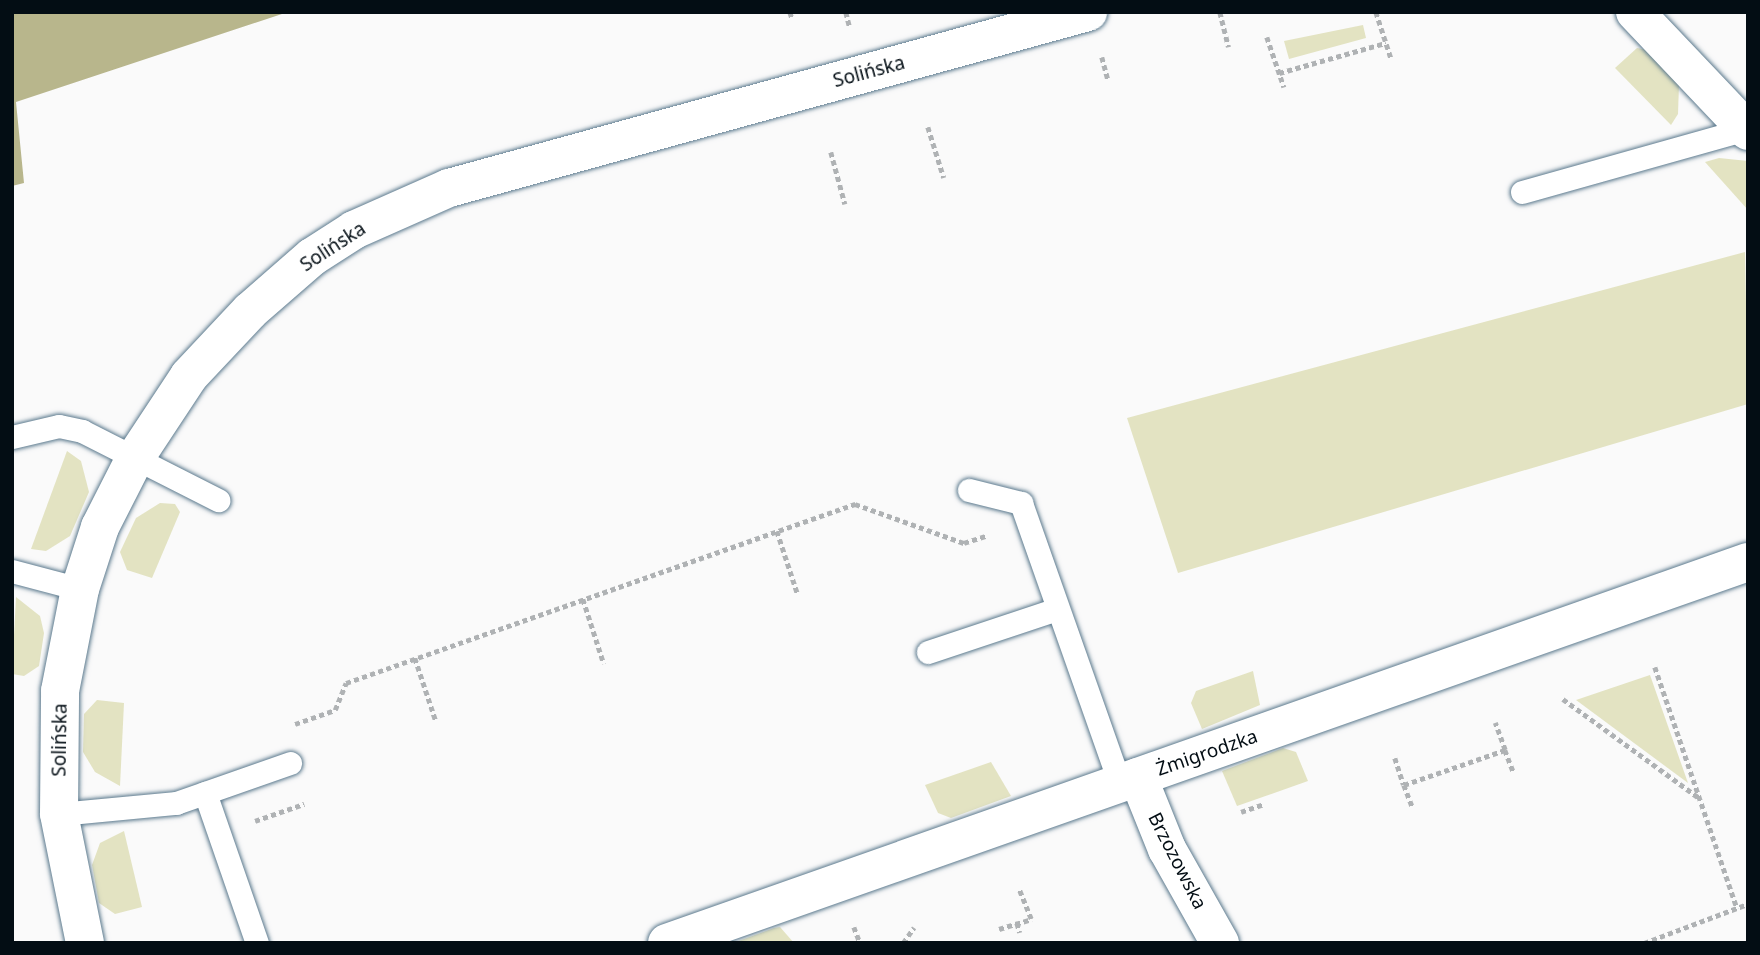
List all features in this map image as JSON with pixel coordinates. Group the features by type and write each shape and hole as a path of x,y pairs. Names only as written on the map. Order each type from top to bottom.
{"street":[{"name":"Solińska","path":"85,943 59,814 60,691 80,589 100,527 135,457 189,376 250,311 312,257 354,230 449,187 1087,12"},
{"path":"1635,12 1747,130"},
{"name":"Żmigrodzka","path":"668,942 1748,562"},
{"name":"Brzozowska","path":"1129,781 1220,943"}],"lane":[{"path":"1522,192 1747,130"},
{"path":"12,437 59,426 135,457 218,500"},
{"path":"969,490 1021,503 1058,609 1129,781"},
{"path":"12,571 80,589"},
{"path":"928,652 1058,609"},
{"path":"59,814 176,803 290,763"},
{"path":"205,793 257,943"}],"path":[{"path":"1220,12 1230,47"},
{"path":"1377,12 1391,58"},
{"path":"1267,37 1284,87"},
{"path":"1279,73 1386,43"},
{"path":"928,127 944,178"},
{"path":"831,152 845,204"},
{"path":"289,726 335,710 346,683 855,504 964,544 1027,522"},
{"path":"777,531 798,595"},
{"path":"583,599 604,664"},
{"path":"415,658 436,721"},
{"path":"1655,667 1737,908"},
{"path":"1563,699 1699,799"},
{"path":"1495,723 1514,773"},
{"path":"1404,785 1505,750"},
{"path":"1395,758 1413,808"},
{"path":"219,834 304,804"},
{"path":"1241,812 1264,804"},
{"path":"999,929 1031,919 1019,889"},
{"path":"1644,943 1748,904"},
{"path":"1017,923 1020,933"},
{"path":"903,943 914,927"}],"green space":[{"path":"1363,25 1366,38 1289,59 1284,41"},
{"path":"1637,48 1648,50 1679,84 1678,114 1671,125 1615,68"},
{"path":"1719,158 1748,161 1748,210 1705,162"},
{"path":"1745,252 1748,404 1178,573 1127,418"},
{"path":"67,451 81,461 89,492 70,536 46,551 31,549"},
{"path":"160,503 175,504 180,512 152,578 127,570 120,552 136,518"},
{"path":"16,597 40,616 44,633 39,666 24,676 12,674"},
{"path":"1253,671 1260,705 1202,729 1191,703 1196,691"},
{"path":"1650,675 1688,783 1576,700"},
{"path":"97,700 124,703 120,786 95,772 83,752 84,714"},
{"path":"1283,748 1296,752 1308,781 1237,806 1222,771"},
{"path":"991,762 1011,796 951,818 938,813 925,785"},
{"path":"124,831 142,907 115,914 99,903 92,865 100,843"},
{"path":"780,927 794,943 733,943 774,928"}],"shaded area":[{"path":"12,12 288,12 16,102 24,183 12,186"}]}
